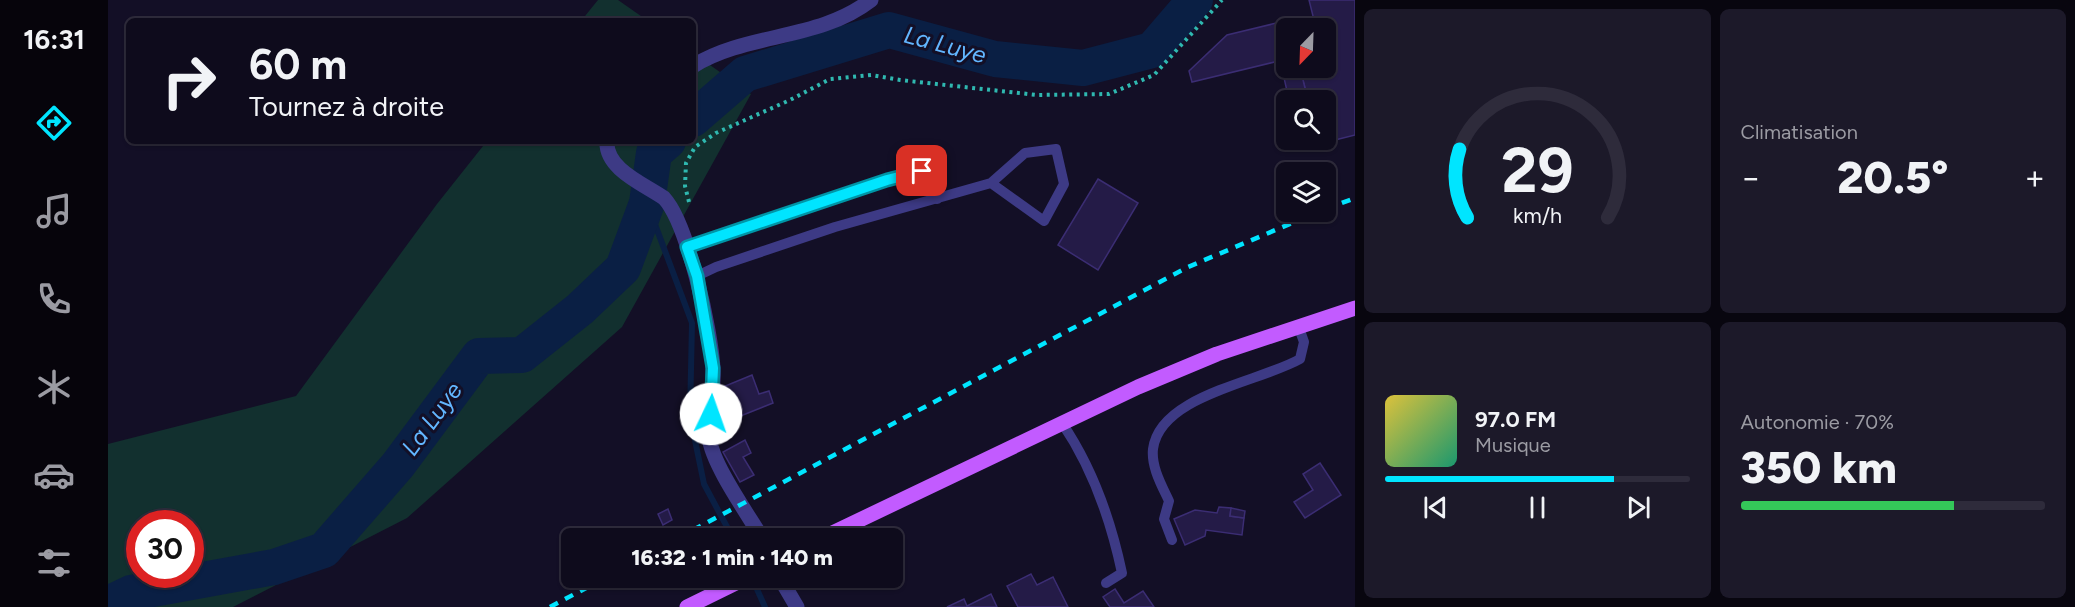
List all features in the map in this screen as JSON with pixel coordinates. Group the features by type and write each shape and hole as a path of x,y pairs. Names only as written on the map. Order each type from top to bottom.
{"main road":[{"path":"843,528 1062,423 1207,358 1298,325 1355,308"},
{"path":"687,607 726,588"}],"street":[{"path":"696,64 712,54 809,31 842,18 871,0"},
{"path":"607,144 608,154 614,163 671,205 697,276 713,368 709,437 718,464 756,528"},
{"path":"786,588 797,607"}],"lane":[{"path":"697,276 716,267 835,227 991,183 1025,153 1056,150 1064,184 1044,221 991,183"},
{"path":"687,247 887,180 922,171 933,182 937,199"},
{"path":"1172,540 1164,519 1169,501 1157,473 1153,450 1159,429 1174,414 1224,389 1284,368 1300,359 1304,342 1298,325"},
{"path":"1062,423 1089,468 1118,550 1122,573 1106,583"}],"path":[{"path":"690,205 685,186 686,163 695,147 716,133 790,100 830,79 871,75 1037,95 1109,94 1154,75 1222,0"}],"green space":[{"path":"598,0 618,0 644,18 583,18"},
{"path":"696,55 751,94 622,327 407,518 233,607 108,607 108,444 296,396 437,204 485,144 696,144"}],"building":[{"path":"1309,0 1355,0 1355,135 1336,140 1336,90 1306,90 1302,78 1336,78 1336,18 1314,18"},
{"path":"1276,23 1276,62 1192,82 1189,71 1227,35"},
{"path":"1284,78 1302,78 1306,90 1287,90"},
{"path":"1098,179 1138,203 1098,270 1058,245"},
{"path":"752,375 759,394 769,391 773,403 728,421 723,407 729,403 723,387"},
{"path":"745,440 751,453 743,457 754,475 740,482 723,452"},
{"path":"1320,463 1341,495 1305,518 1294,502 1313,490 1303,474"},
{"path":"1219,507 1231,508 1230,516 1244,518 1242,535 1206,530 1205,536 1185,545 1174,519 1195,510 1217,513"},
{"path":"1231,508 1245,511 1244,518 1230,516"},
{"path":"668,509 672,520 663,525 658,514"},
{"path":"1031,574 1037,585 1053,577 1068,607 1018,607 1007,586"},
{"path":"1115,589 1124,603 1143,591 1154,607 1110,607 1103,597"},
{"path":"991,594 997,607 947,607 964,599 967,606"}],"waterway":[{"name":"La Luye","path":"696,116 745,74 889,30 995,59 1083,68 1152,50 1195,0"},
{"name":"La Luye","path":"108,604 131,593 274,567 324,550 398,465 479,356 522,355 580,309 623,268 647,203 654,153 664,144"},
{"path":"647,203 692,323 690,416 704,484 728,528"},
{"path":"756,588 765,607"}],"railway":[{"path":"1336,205 1355,198"},
{"path":"697,528 1188,267 1294,222"},
{"path":"550,607 586,588"}],"route":[{"path":"711,414 713,368 697,276 687,247 887,180 922,171"}]}
